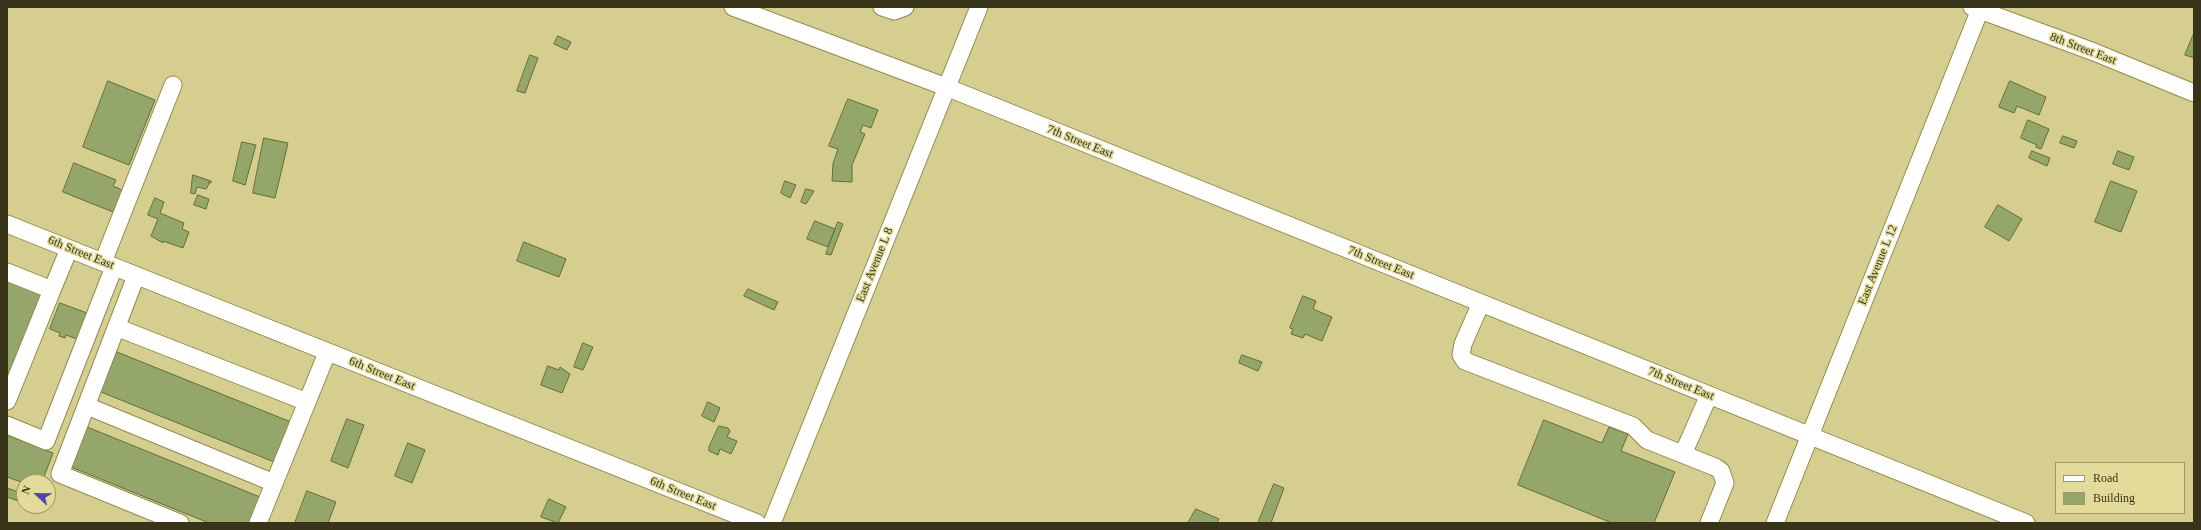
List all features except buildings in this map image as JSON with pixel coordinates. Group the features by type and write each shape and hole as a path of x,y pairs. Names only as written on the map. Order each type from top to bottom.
{"street":[{"path":"882,7 894,11 905,7"},
{"name":"East Avenue L 8","path":"772,523 979,7"},
{"name":"7th Street East","path":"738,8 946,87 2026,523"},
{"name":"8th Street East","path":"1978,8 2094,52 2194,93"},
{"name":"East Avenue L 12","path":"1775,523 1978,8"},
{"path":"7,425 46,441 173,85"},
{"name":"6th Street East","path":"7,224 327,353 757,523"},
{"path":"7,401 69,249"},
{"path":"7,272 52,290"},
{"path":"136,276 60,474 180,523"},
{"path":"1481,303 1462,344 1461,355 1465,361 1633,426 1647,440 1715,467 1721,471 1725,477 1725,483 1709,523"},
{"path":"116,327 307,402"},
{"path":"258,523 327,353"},
{"path":"1683,454 1709,395"},
{"path":"87,406 274,484"}]}
